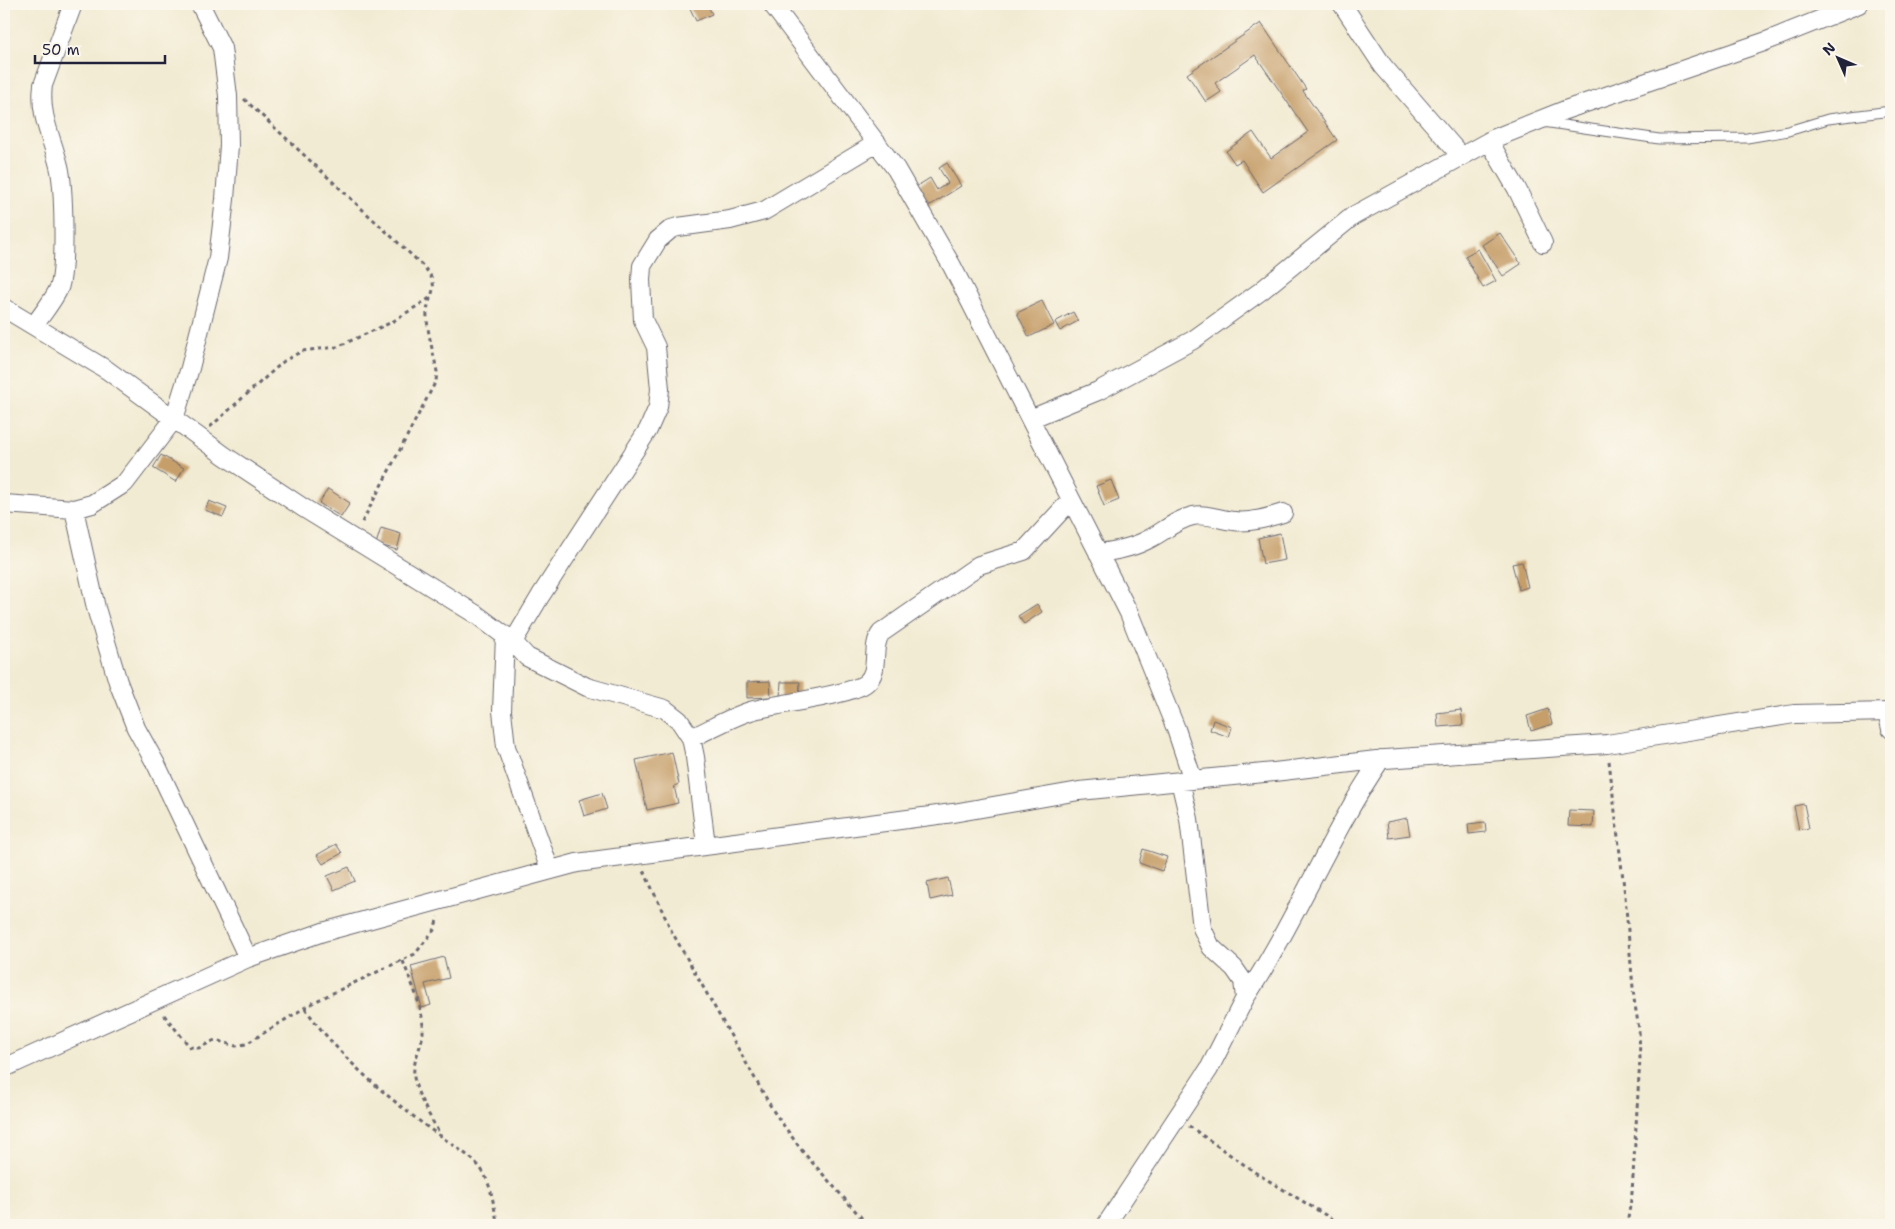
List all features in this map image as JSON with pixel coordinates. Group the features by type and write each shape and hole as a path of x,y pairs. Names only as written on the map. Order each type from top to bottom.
{"street":[{"path":"34,326 54,296 61,278 61,176 44,119 42,97 44,85 72,4"},
{"path":"4,504 74,509 92,504 125,483 174,419 190,368 218,258 229,144 226,82 222,48 200,4"},
{"path":"772,4 896,169 952,266 1129,613 1176,729 1186,780 1202,928 1212,947 1234,968 1243,980 1245,998"},
{"path":"1342,4 1383,66 1461,156"},
{"path":"1030,419 1098,391 1193,340 1268,286 1353,216 1489,141 1538,121 1764,42 1859,4"},
{"path":"1489,141 1513,182 1543,243"},
{"path":"550,870 506,747 502,711 509,639 541,594 639,445 658,407 660,389 658,358 653,339 645,326 642,313 642,266 651,250 665,234 678,227 730,220 764,211 877,143"},
{"path":"4,308 107,370 198,437 302,507 478,615 509,639 527,657 587,687 665,709 678,720 690,738 695,757 706,845"},
{"path":"690,738 748,712 866,684 872,677 878,640 881,633 979,565 1024,551 1071,500"},
{"path":"74,509 96,608 118,682 136,728 157,766 248,958"},
{"path":"1098,553 1132,547 1185,518 1203,514 1235,522 1249,521 1283,513"},
{"path":"4,1068 248,958 323,932 577,863 953,813 1079,791 1381,759 1532,747 1607,744 1794,714 1889,712 1891,729"},
{"path":"1106,1225 1209,1069 1245,998 1276,948 1336,831 1381,759"}],"lane":[{"path":"1538,121 1659,139 1747,138 1788,131 1828,119 1891,111"}],"path":[{"path":"226,82 426,270 433,282 433,296 427,319 437,372 436,380 354,538"},
{"path":"198,437 284,361 302,351 337,347 392,322 433,296"},
{"path":"1607,744 1639,1029 1640,1060 1632,1193 1627,1225"},
{"path":"636,855 672,932 774,1112 803,1152 868,1225"},
{"path":"152,1001 190,1046 199,1048 215,1040 236,1046 246,1044 343,987 403,961 423,946 434,930 444,898"},
{"path":"403,961 423,1017 422,1040 414,1067 414,1079 428,1114 442,1139"},
{"path":"305,1008 346,1057 372,1082 442,1139 477,1164 486,1179 493,1199 498,1225"},
{"path":"1176,1118 1256,1172 1342,1225"}],"building":[{"path":"688,4 707,4 712,14 696,21"},
{"path":"1261,23 1306,89 1303,91 1337,140 1263,192 1242,160 1235,164 1226,151 1253,132 1271,158 1308,132 1255,55 1215,83 1221,92 1206,102 1187,74"},
{"path":"947,163 961,186 926,208 914,188 930,178 937,190 948,183 939,168"},
{"path":"1500,233 1521,264 1503,276 1482,245"},
{"path":"1478,249 1496,281 1483,288 1465,256"},
{"path":"1042,301 1054,325 1029,337 1017,313"},
{"path":"1073,312 1078,321 1060,331 1055,322"},
{"path":"161,455 184,468 176,482 153,468"},
{"path":"1111,480 1119,500 1104,506 1096,486"},
{"path":"328,489 350,503 341,517 319,503"},
{"path":"209,501 227,508 223,517 205,510"},
{"path":"381,528 401,534 397,550 376,544"},
{"path":"1280,533 1285,560 1263,564 1258,538"},
{"path":"1522,562 1528,587 1519,590 1512,564"},
{"path":"1037,604 1042,612 1024,624 1018,616"},
{"path":"770,681 771,697 747,698 747,682"},
{"path":"781,682 800,682 799,698 780,697"},
{"path":"1548,709 1552,724 1531,731 1527,716"},
{"path":"1461,710 1463,725 1438,727 1437,713"},
{"path":"1213,720 1232,727 1229,737 1210,730"},
{"path":"672,752 679,784 674,786 678,803 647,810 636,760"},
{"path":"602,793 607,809 584,816 579,800"},
{"path":"1804,804 1809,828 1799,830 1794,806"},
{"path":"1569,810 1594,811 1593,827 1568,826"},
{"path":"1407,818 1410,835 1389,838 1387,822"},
{"path":"1485,822 1486,832 1469,834 1468,824"},
{"path":"336,844 342,853 323,864 317,855"},
{"path":"1143,849 1167,857 1162,871 1139,863"},
{"path":"349,867 355,881 334,890 327,876"},
{"path":"948,878 952,895 930,900 927,883"},
{"path":"444,957 449,978 425,984 431,1005 422,1008 411,966"}]}
